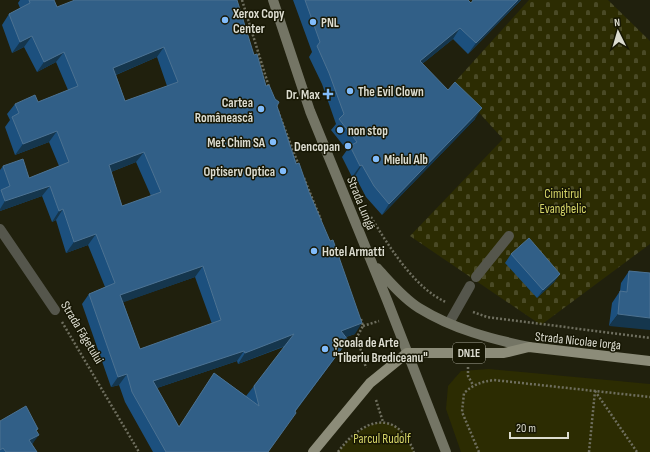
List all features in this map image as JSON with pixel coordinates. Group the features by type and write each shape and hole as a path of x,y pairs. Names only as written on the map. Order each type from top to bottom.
{"main road":[{"name":"Strada Lungă","path":"273,0 310,111 373,264 446,452"},
{"path":"373,264 401,294 419,308 472,333 529,346"},
{"name":"Strada Nicolae Iorga","path":"407,353 504,353 529,346 650,361"},
{"path":"314,452 370,383 407,353"}],"street":[{"name":"Strada Făgetului","path":"0,229 55,310"},
{"path":"449,323 457,306 473,281 509,236"}],"path":[{"path":"242,0 270,88"},
{"path":"278,110 300,167"},
{"path":"303,174 323,225"},
{"path":"369,214 392,252 434,296 488,317 650,338"},
{"name":"Strada Făgetului","path":"55,310 139,452"},
{"path":"360,319 363,326 357,338 383,422"},
{"path":"479,452 462,412 464,393 473,385 481,382 494,380 650,397"},
{"path":"590,452 595,391"},
{"path":"595,391 637,452"},
{"path":"338,452 356,434 370,425 383,422 397,426 409,438 414,452"}],"green space":[{"name":"Cimitirul Evanghelic","path":"529,0 608,0 650,41 650,244 541,325 410,236 503,139 453,84"},
{"path":"489,369 650,384 650,452 461,452 446,409 448,386 461,371"},
{"name":"Parcul Rudolf","path":"383,422 395,426 403,432 409,440 414,452 338,452 358,432 376,423"}],"building":[{"path":"29,0 54,0 57,7 75,0 237,0 254,55 257,54 266,86 269,85 275,99 279,102 277,106 296,164 299,163 309,192 330,241 333,240 362,323 341,331 348,340 295,411 296,413 268,452 166,452 132,392 127,374 118,377 89,294 115,283 96,234 74,242 63,209 59,211 50,186 5,201 1,190 10,186 3,166 23,159 29,178 69,162 57,131 23,144 12,117 19,113 15,104 35,95 38,102 78,86 64,52 44,62 32,36 20,42 9,14 30,3","holes":["164,47 178,82 125,101 113,68","144,152 161,192 122,206 109,165","203,266 221,320 140,349 120,295","294,334 254,386 259,406 214,373 179,427 153,381 244,351 245,353"]},
{"path":"305,0 468,0 471,3 473,0 518,0 476,43 460,28 420,61 448,90 455,82 482,108 389,204 374,186 362,165 360,166 350,146 357,142 339,119 344,114 317,46 320,42"},
{"path":"529,238 560,274 543,290 511,254"},
{"path":"629,271 650,273 650,318 618,314 620,291 627,292"},
{"path":"26,406 38,429 36,430 39,435 29,440 37,452 6,452 3,448 0,450 0,421"}],"place":[{"name":"Xerox Copy Center","path":"225,20"},
{"name":"PNL","path":"313,22"},
{"name":"The Evil Clown","path":"350,91"},
{"name":"Dr. Max","path":"328,94"},
{"name":"Cartea Românească","path":"261,109"},
{"name":"non stop","path":"340,130"},
{"name":"Met Chim SA","path":"273,142"},
{"name":"Dencopan","path":"348,146"},
{"name":"Mielul Alb","path":"376,159"},
{"name":"Optiserv Optica","path":"283,171"},
{"name":"Hotel Armatti","path":"314,251"},
{"name":"Școala de Arte \"Tiberiu Brediceanu\"","path":"325,349"}]}
